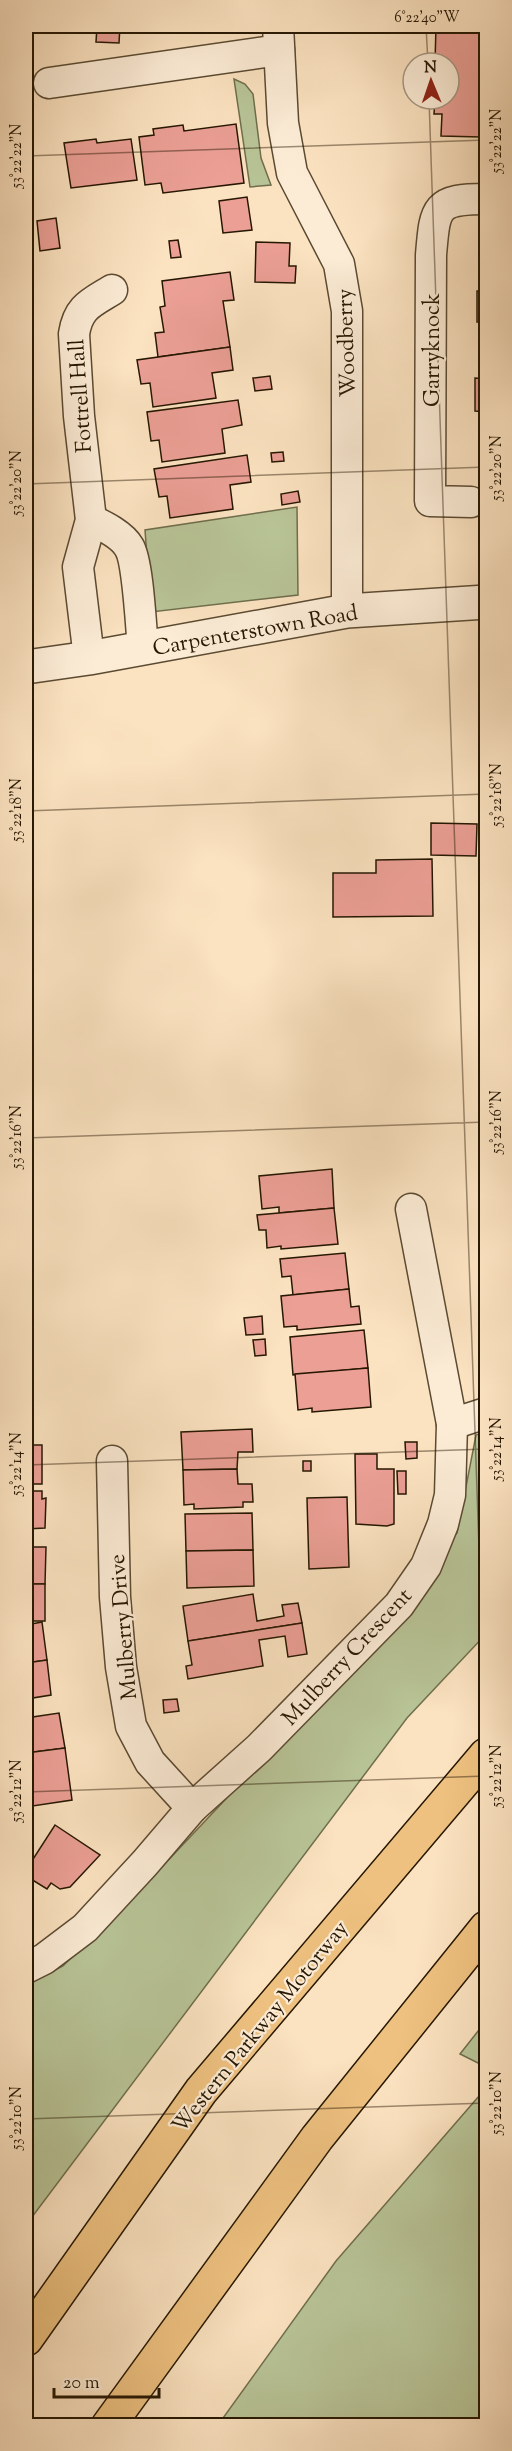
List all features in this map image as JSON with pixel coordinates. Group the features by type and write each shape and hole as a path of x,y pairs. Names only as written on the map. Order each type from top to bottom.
{"highway":[{"name":"Western Parkway Motorway","path":"26,2339 201,2091 486,1755"},
{"path":"108,2426 317,2138 486,1928"}],"street":[{"name":"Woodberry","path":"49,82 279,38 283,123 292,173 339,264 345,290 347,311 347,611"},
{"name":"Garryknock","path":"471,502 430,501 431,255 434,223 443,206 452,200 486,199"},
{"name":"Fottrell Hall","path":"89,658 78,567 91,520 79,416 74,334 76,321 84,307 112,291"},
{"path":"91,520 108,528 129,547 134,567 143,648"},
{"name":"Carpenterstown Road","path":"26,667 89,658 347,611 486,602"},
{"name":"Mulberry Crescent","path":"26,1968 44,1959 85,1928 192,1808 259,1748 399,1605 426,1566 443,1524 450,1496 452,1424 411,1209"},
{"path":"452,1424 486,1413"},
{"name":"Mulberry Drive","path":"112,1461 115,1597 121,1666 131,1726 150,1762 192,1808"}],"green space":[{"path":"234,79 245,84 253,94 261,158 271,185 250,187"},
{"path":"297,507 298,595 151,612 145,530"},
{"path":"486,1432 486,1634 407,1718 26,2225 26,1985 63,1966 159,1870 334,1684 457,1533 476,1435"},
{"path":"486,2021 486,2067 460,2054"},
{"path":"486,2088 486,2425 218,2425 336,2261"}],"building":[{"path":"97,26 120,26 119,43 96,42"},
{"path":"436,26 486,26 486,146 481,146 481,137 441,136 442,114 434,114 434,111 461,111 461,51 435,51"},
{"path":"236,124 244,183 163,193 161,183 145,185 139,137 154,135 153,129 183,125 184,131"},
{"path":"96,139 97,143 131,139 137,180 71,188 64,143"},
{"path":"26,156 33,158 26,205"},
{"path":"247,197 252,230 223,233 219,201"},
{"path":"56,218 60,248 40,251 37,221"},
{"path":"178,240 181,257 171,258 169,241"},
{"path":"256,242 290,243 289,266 296,266 295,283 255,282"},
{"path":"230,272 234,300 223,301 230,347 158,357 155,333 164,332 160,307 165,306 162,281"},
{"path":"477,291 486,291 486,322 477,322"},
{"path":"230,347 233,370 212,373 216,398 153,407 150,383 141,384 137,360"},
{"path":"270,376 272,389 255,391 253,378"},
{"path":"475,378 486,379 486,412 475,411"},
{"path":"238,400 242,425 222,429 225,453 162,462 159,440 151,441 147,412"},
{"path":"283,452 284,461 272,462 271,453"},
{"path":"247,455 251,482 230,485 233,509 170,518 167,496 159,497 154,469"},
{"path":"298,491 300,502 282,505 281,494"},
{"path":"431,823 477,824 476,856 431,855"},
{"path":"432,859 433,916 333,917 333,873 376,873 376,860"},
{"path":"332,1169 334,1208 279,1213 279,1207 262,1209 259,1176"},
{"path":"334,1208 338,1244 267,1248 266,1230 259,1230 257,1215"},
{"path":"345,1253 349,1289 293,1295 291,1276 282,1277 280,1259"},
{"path":"349,1289 351,1307 359,1306 361,1324 297,1330 297,1326 284,1327 281,1296"},
{"path":"262,1316 263,1334 246,1335 244,1318"},
{"path":"364,1330 368,1368 293,1375 290,1337"},
{"path":"265,1339 266,1355 255,1356 253,1340"},
{"path":"368,1368 371,1407 312,1412 312,1408 298,1410 295,1374"},
{"path":"252,1429 253,1452 238,1452 237,1469 183,1470 181,1432"},
{"path":"26,1438 33,1438 33,1445 42,1445 42,1484 26,1484"},
{"path":"405,1442 417,1442 417,1458 406,1459"},
{"path":"355,1454 377,1454 377,1469 394,1469 394,1524 387,1526 356,1524"},
{"path":"303,1461 311,1461 311,1471 303,1471"},
{"path":"237,1469 238,1484 252,1484 253,1502 243,1502 243,1507 194,1509 194,1504 184,1505 183,1470"},
{"path":"397,1471 406,1471 406,1494 398,1494"},
{"path":"26,1491 42,1491 42,1499 46,1498 45,1528 26,1529"},
{"path":"347,1497 349,1567 309,1569 307,1498"},
{"path":"252,1513 253,1550 186,1551 185,1514"},
{"path":"26,1547 46,1547 45,1584 26,1584"},
{"path":"253,1550 254,1586 187,1588 186,1551"},
{"path":"26,1584 45,1584 45,1621 26,1621"},
{"path":"253,1594 257,1621 284,1616 282,1605 298,1603 302,1623 188,1641 183,1606"},
{"path":"42,1622 47,1660 26,1663 26,1625"},
{"path":"302,1623 307,1654 288,1657 285,1636 259,1640 263,1666 188,1679 186,1666 192,1665 188,1641"},
{"path":"47,1660 51,1695 26,1699 26,1663"},
{"path":"177,1699 179,1711 164,1713 163,1700"},
{"path":"59,1713 65,1748 26,1753 26,1718"},
{"path":"65,1748 72,1800 26,1807 26,1753"},
{"path":"55,1825 100,1855 70,1887 60,1889 51,1883 47,1889 26,1876 26,1870"}]}
